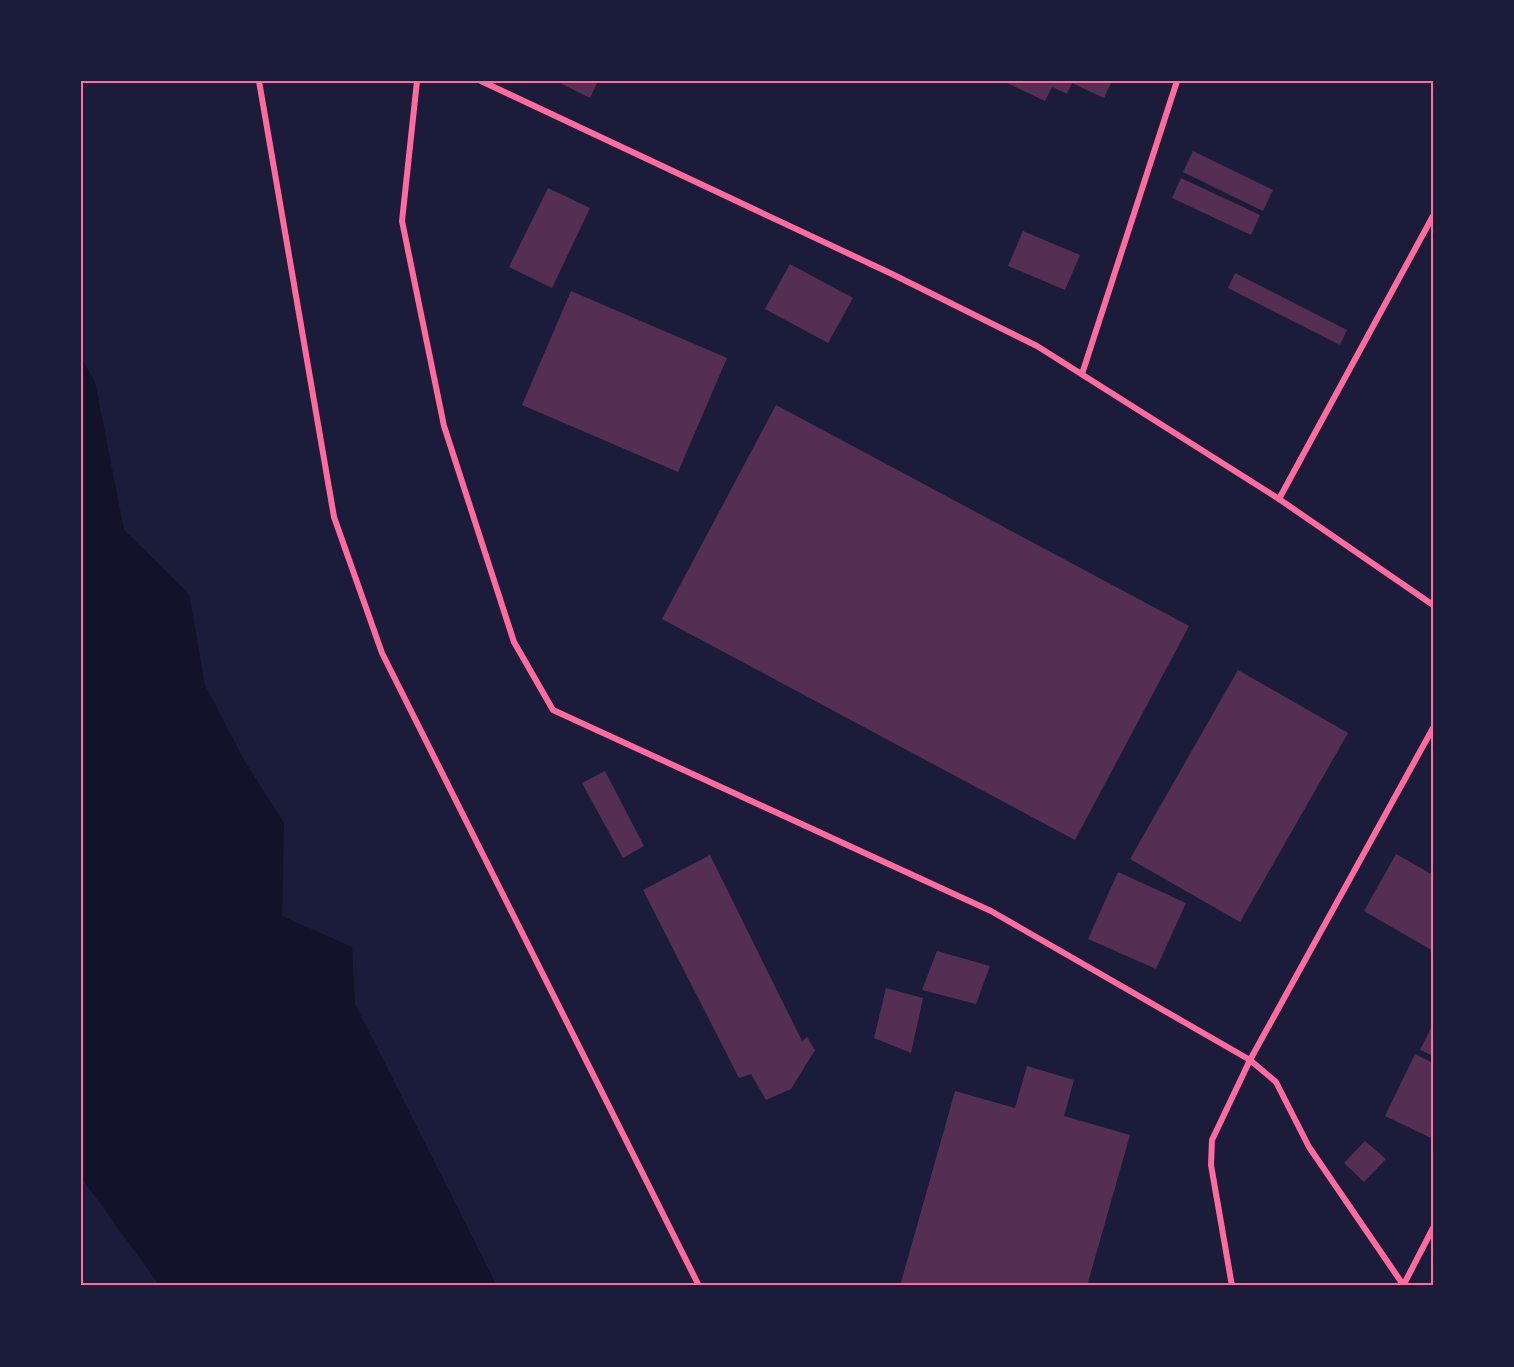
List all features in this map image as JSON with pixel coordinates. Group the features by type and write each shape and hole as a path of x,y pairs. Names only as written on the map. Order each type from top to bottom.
{"street":[{"path":"259,81 334,517 382,653 699,1286"},
{"path":"417,81 402,222 444,426 514,642 553,710 991,911 1250,1060 1276,1082 1310,1147 1404,1286 1433,1228"},
{"path":"481,81 892,274 1038,346 1279,500 1433,605"},
{"path":"1082,374 1177,81"},
{"path":"1279,500 1433,216"},
{"path":"1232,1286 1211,1165 1212,1140 1250,1060 1433,728"}],"shaded area":[{"path":"81,358 95,382 124,530 189,594 205,685 244,760 284,823 282,916 352,947 355,1004 497,1286 160,1286 81,1177"}],"building":[{"path":"556,81 598,81 590,98"},
{"path":"1003,81 1112,81 1104,98 1072,83 1067,94 1052,87 1045,101"},
{"path":"1193,151 1273,190 1263,211 1183,172"},
{"path":"1181,178 1260,215 1251,235 1172,198"},
{"path":"548,188 590,208 552,288 509,267"},
{"path":"1023,231 1080,255 1065,290 1008,266"},
{"path":"790,264 853,298 828,343 765,309"},
{"path":"1235,273 1347,330 1340,345 1228,288"},
{"path":"571,291 727,358 678,472 522,405"},
{"path":"776,405 1189,626 1075,840 662,619"},
{"path":"1238,670 1348,733 1240,922 1130,859"},
{"path":"605,771 644,846 623,858 582,783"},
{"path":"1396,854 1433,875 1433,951 1364,911"},
{"path":"710,855 802,1041 807,1037 815,1050 791,1089 766,1100 751,1074 739,1078 643,890"},
{"path":"1118,872 1186,903 1156,969 1088,939"},
{"path":"937,951 990,966 976,1004 922,990"},
{"path":"886,988 923,998 911,1053 874,1038"},
{"path":"1433,1024 1433,1056 1420,1050"},
{"path":"1415,1054 1433,1063 1433,1139 1385,1116"},
{"path":"1027,1066 1074,1080 1064,1116 1130,1135 1087,1286 900,1286 955,1091 1015,1108"},
{"path":"1365,1141 1386,1159 1364,1182 1344,1163"}]}
